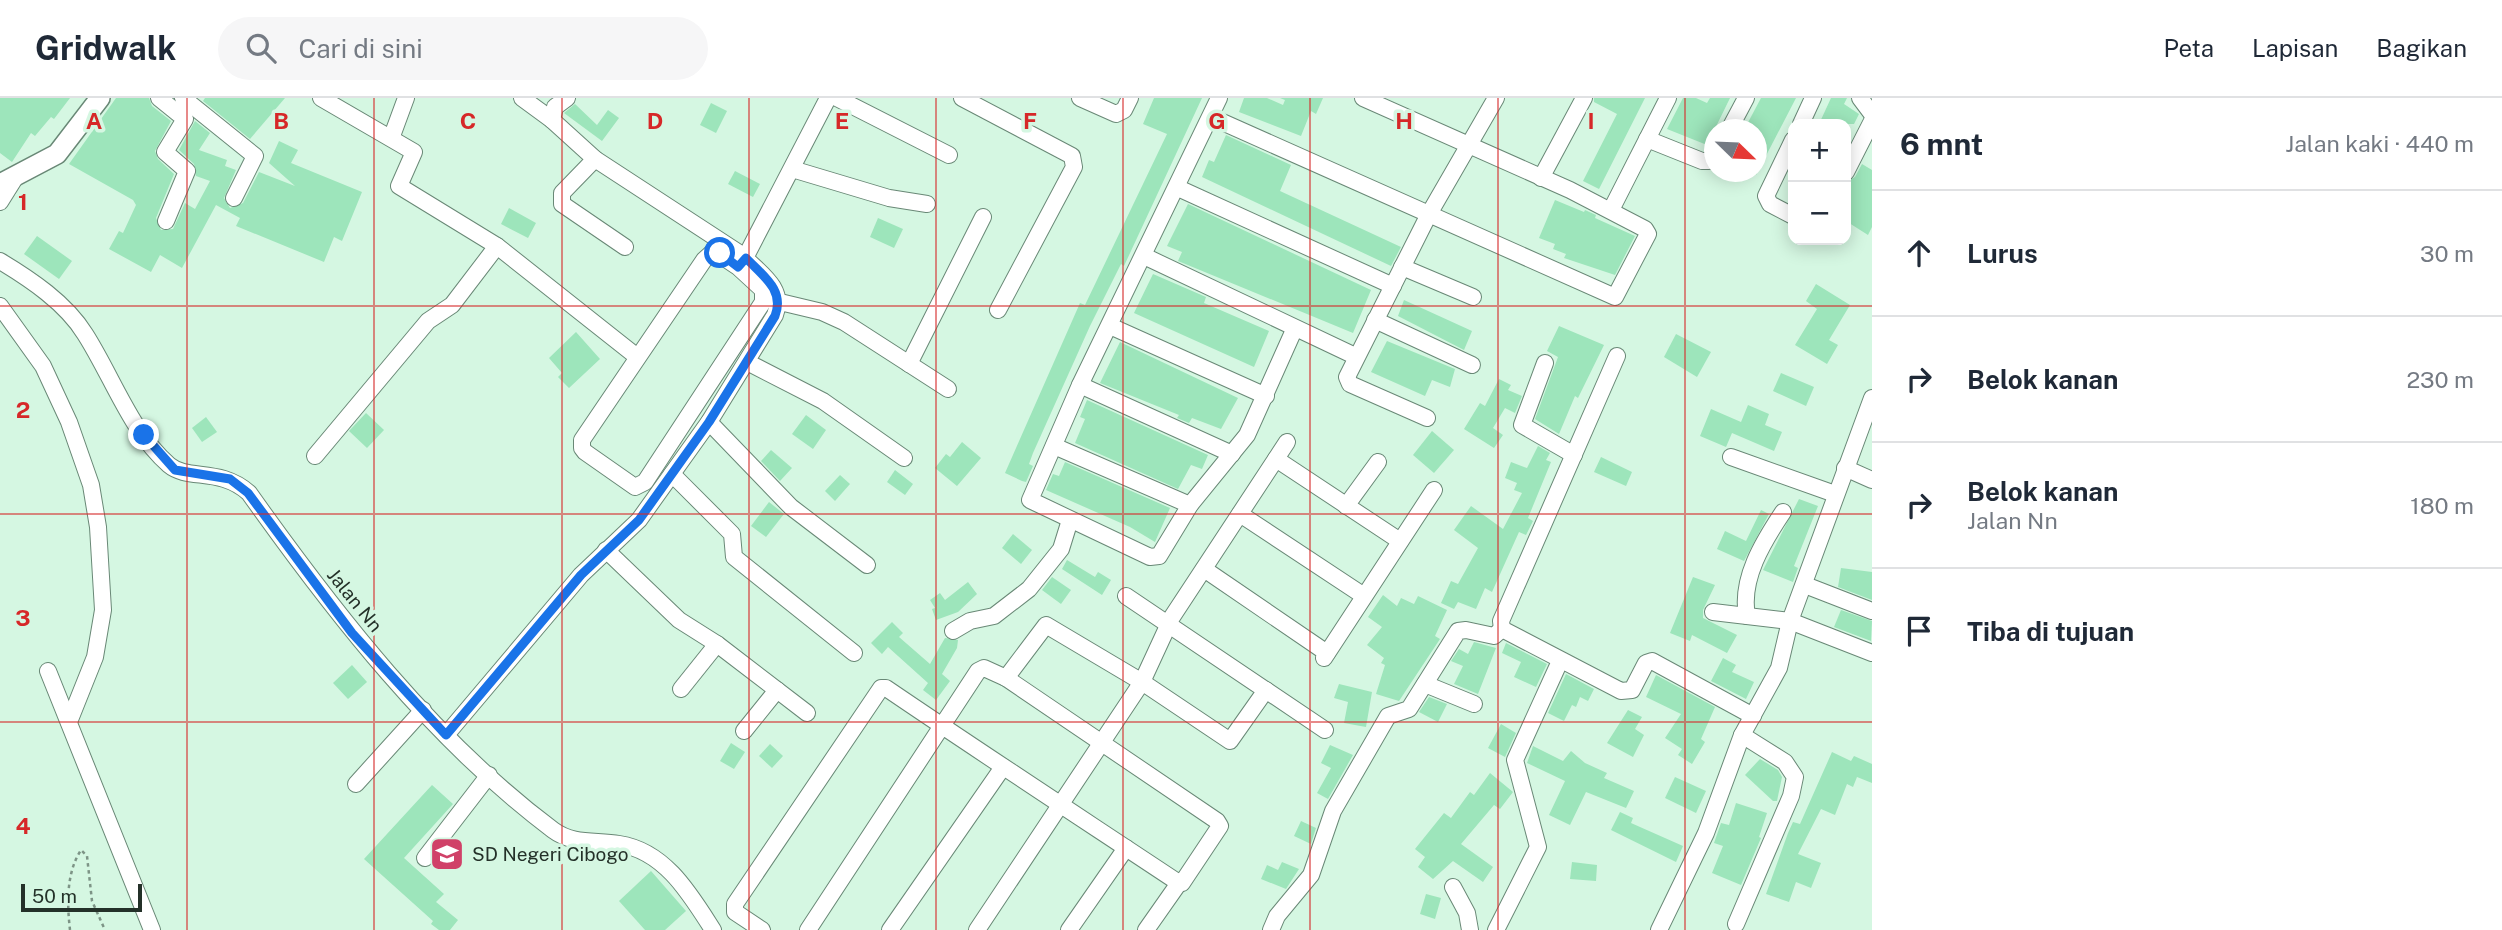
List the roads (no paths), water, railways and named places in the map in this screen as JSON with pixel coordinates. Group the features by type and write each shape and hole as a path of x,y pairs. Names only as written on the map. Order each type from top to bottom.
{"main road":[{"path":"8,181 58,154 100,98"}],"street":[{"path":"159,98 185,119 165,152 187,171 166,221"},
{"path":"183,98 255,156 234,198"},
{"path":"321,98 392,136 414,152 399,186 497,246 636,356"},
{"path":"392,136 406,98"},
{"path":"446,735 581,575 639,520 709,422 747,362 780,302 778,292 742,263 595,159 552,120 522,98"},
{"path":"552,120 555,107 567,98"},
{"path":"742,263 828,98"},
{"path":"837,98 949,155"},
{"path":"962,98 1072,156 1074,160 1074,167 998,310"},
{"path":"1080,98 1116,114 1125,110 1130,98"},
{"path":"1219,98 1178,188 1080,385 1030,500 1154,558 1190,505 1247,435 1294,330"},
{"path":"1211,117 1613,298 1648,234 1645,229 1611,210 1363,98"},
{"path":"1427,418 1347,382 1355,356 1429,214 1496,98"},
{"path":"1541,178 1584,98"},
{"path":"1611,210 1668,98"},
{"path":"1735,119 1746,98"},
{"path":"1803,119 1813,98"},
{"path":"1860,98 1872,114"},
{"path":"1851,163 1872,121"},
{"path":"1647,138 1704,162"},
{"path":"1788,150 1766,196 1770,204 1788,213"},
{"path":"595,159 562,193 562,204 625,247"},
{"path":"792,169 889,198 927,204"},
{"path":"0,202 8,181"},
{"path":"1178,188 1393,286"},
{"path":"909,364 983,217"},
{"path":"315,456 428,321 452,305 497,246"},
{"path":"720,253 742,263 762,290 763,302 645,482 635,487 585,452 581,444 636,356 710,254 720,253"},
{"path":"1144,256 1294,330 1355,356"},
{"name":"Jalan Nn","path":"0,261 29,278 84,331 144,435 168,464 186,472 230,479 248,493 345,624 446,735 489,775 564,836 599,844 618,843 659,860 687,891 713,930"},
{"path":"1402,267 1473,297"},
{"path":"780,302 822,312 844,322 948,389"},
{"path":"0,306 43,366 69,422 91,485 103,610 95,657 69,723"},
{"path":"1375,320 1472,365"},
{"path":"1110,326 1266,396"},
{"path":"1502,629 1501,621 1618,356"},
{"path":"747,362 823,401 904,458"},
{"path":"1545,363 1522,425 1574,455"},
{"path":"1080,385 1232,454"},
{"path":"1659,930 1706,833 1742,735 1779,668 1790,621 1872,398"},
{"path":"709,422 791,507 867,565"},
{"path":"977,930 1142,682 1169,625 1287,442"},
{"path":"1054,446 1190,505"},
{"path":"1731,457 1835,494"},
{"path":"1276,459 1400,541"},
{"path":"1346,506 1378,462"},
{"path":"1845,468 1872,480"},
{"path":"672,474 732,534 734,557 854,653"},
{"path":"1204,569 1325,655 1434,490"},
{"path":"1747,616 1745,592 1749,576 1783,512"},
{"path":"1240,514 1364,596"},
{"path":"953,631 970,621 994,616 1029,589 1061,549 1070,520"},
{"path":"606,550 679,620 717,643 807,713"},
{"path":"1805,585 1872,611"},
{"path":"1126,596 1325,730"},
{"path":"1713,612 1790,621 1872,653"},
{"path":"1006,678 1046,625 1142,682 1230,741 1266,690"},
{"path":"1502,629 1560,661 1628,692 1646,663 1652,661 1753,716"},
{"path":"1271,930 1277,916 1311,875 1333,811 1388,716 1407,712 1458,631 1494,636 1502,629"},
{"path":"681,689 717,643"},
{"path":"1496,930 1538,846 1516,760 1560,661"},
{"path":"808,930 978,671 990,668 1217,821 1219,831 1182,883 1178,883 1146,930"},
{"path":"48,670 152,930"},
{"path":"1425,684 1474,704"},
{"path":"762,930 735,912 735,904 877,691 886,688 1178,883"},
{"path":"744,731 777,690"},
{"path":"356,784 423,710"},
{"path":"1736,923 1791,796 1795,777 1785,762 1742,735"},
{"path":"890,930 1003,767"},
{"path":"425,858 489,775"},
{"path":"1069,930 1126,848"},
{"path":"1453,887 1467,913 1470,930"}],"place":[{"name":"SD Negeri Cibogo","path":"447,854"}]}
